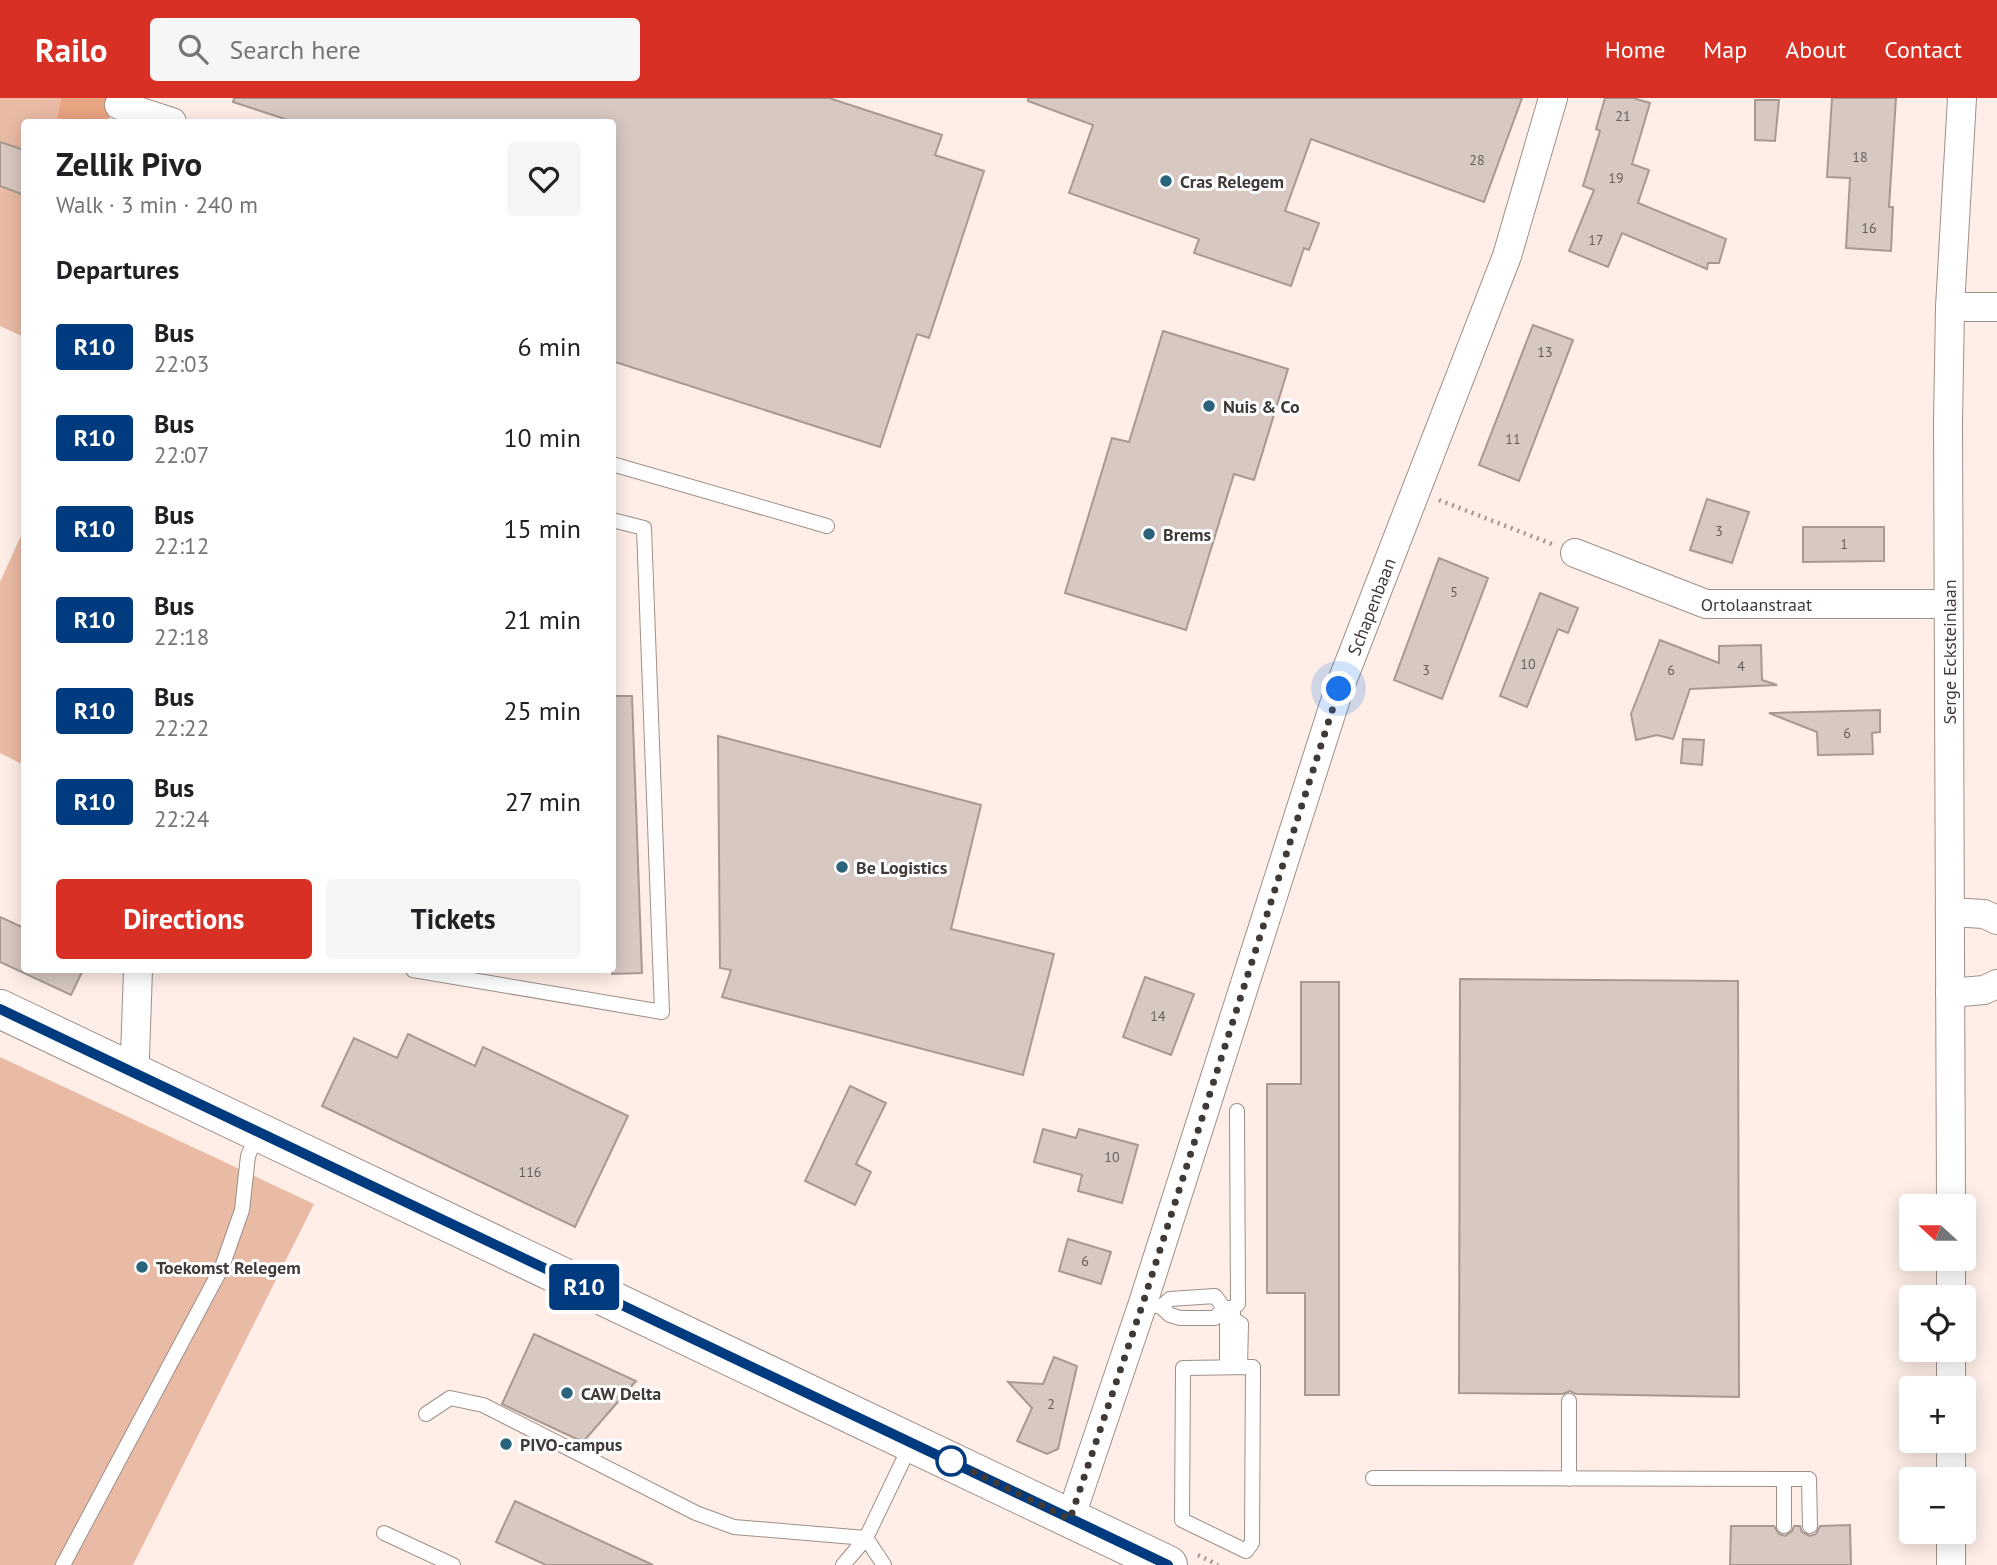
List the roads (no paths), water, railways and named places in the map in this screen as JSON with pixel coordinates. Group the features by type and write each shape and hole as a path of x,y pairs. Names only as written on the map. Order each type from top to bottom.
{"street":[{"name":"Schapenbaan","path":"1070,1519 1152,1305 1339,689 1507,256 1553,98"},
{"name":"Serge Ecksteinlaan","path":"1951,1194 1948,604 1950,307 1962,98"},
{"path":"119,108 161,119"},
{"path":"1950,307 1997,307"},
{"name":"Ortolaanstraat","path":"1575,553 1706,604 1948,604"},
{"path":"1951,912 1984,914 1997,920"},
{"path":"130,1071 135,1056 138,973"},
{"path":"1950,993 1984,990 1997,984"},
{"path":"0,1009 1168,1565"},
{"path":"1951,1544 1951,1565"}],"lane":[{"path":"616,465 827,526"},
{"path":"431,973 662,1012 644,528 616,521"},
{"path":"1152,1305 1180,1318 1215,1318 1230,1312 1238,1304 1237,1111"},
{"path":"64,1565 222,1266 242,1210 248,1156 258,1132"},
{"path":"1152,1305 1170,1299 1215,1296 1241,1324 1234,1367"},
{"path":"1234,1367 1253,1367 1252,1543 1246,1550 1182,1520 1183,1368 1234,1367"},
{"path":"426,1415 450,1398 483,1405 696,1514 734,1527 866,1538"},
{"path":"1569,1401 1569,1479"},
{"path":"843,1565 866,1538 912,1443"},
{"path":"1373,1478 1809,1479 1810,1526"},
{"path":"1784,1479 1784,1526"},
{"path":"384,1533 453,1565"},
{"path":"866,1538 884,1565"}],"waterway":[{"path":"84,119 87,98"}],"place":[{"name":"Cras Relegem","path":"1166,181"},
{"name":"Nuis & Co","path":"1209,406"},
{"name":"Brems","path":"1149,534"},
{"name":"Be Logistics","path":"842,867"},
{"name":"Toekomst Relegem","path":"142,1267"},
{"name":"CAW Delta","path":"567,1393"},
{"name":"PIVO-campus","path":"506,1444"}]}
